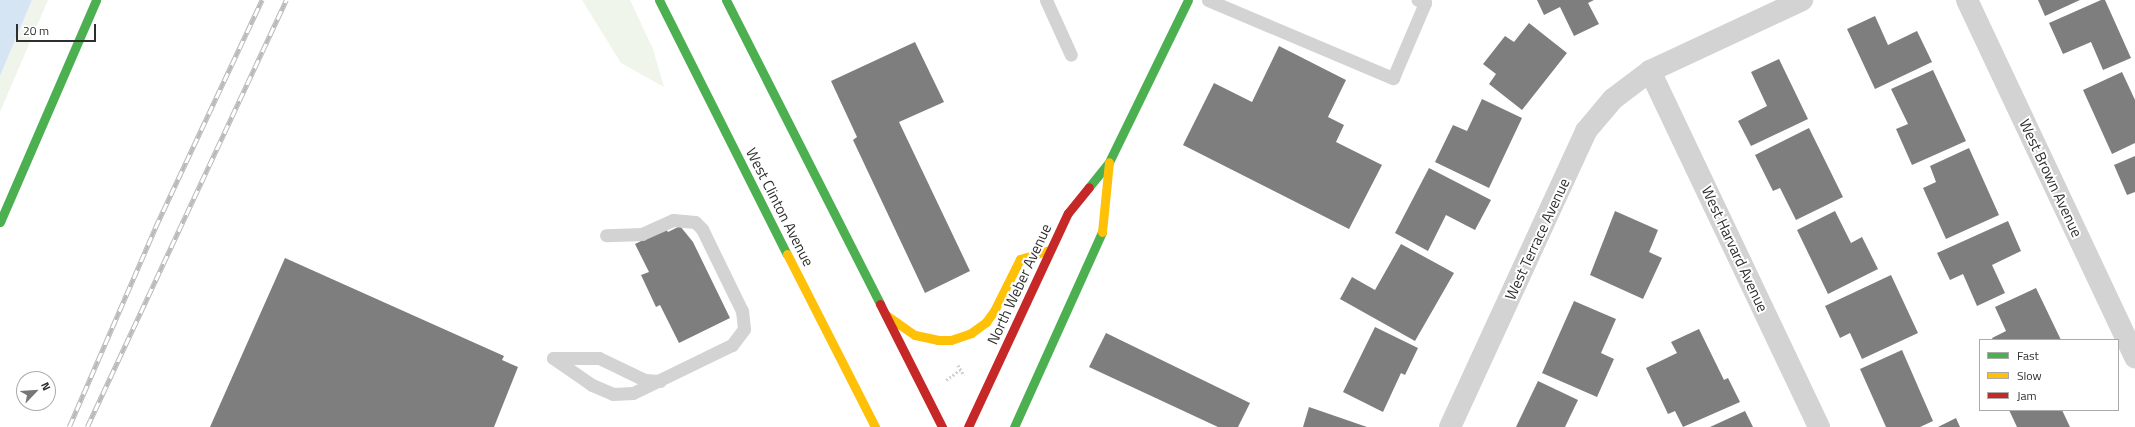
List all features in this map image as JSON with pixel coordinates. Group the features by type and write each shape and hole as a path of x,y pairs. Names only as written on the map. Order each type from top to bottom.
{"main road":[{"path":"0,222 96,0"},
{"name":"West Clinton Avenue","path":"659,0 875,427"},
{"path":"726,0 942,427"},
{"name":"North Weber Avenue","path":"968,427 1068,213 1109,162 1188,0"},
{"name":"North Weber Avenue","path":"1014,427 1102,237 1109,162"},
{"path":"883,313 915,335 938,340 951,340 971,333 986,322 994,311 1020,259 1050,250"}],"street":[{"name":"West Terrace Avenue","path":"1450,427 1586,131 1613,99 1650,71 1802,0"},
{"name":"West Brown Avenue","path":"1967,0 2135,357"},
{"name":"West Harvard Avenue","path":"1650,71 1819,427"}],"lane":[{"path":"1046,0 1071,55"},
{"path":"1208,0 1393,78 1425,3 1418,0"},
{"path":"606,235 642,234 673,220 695,222 702,229 742,311 744,329 736,341 663,380 633,393 613,394 592,385 553,358 599,358 645,380 663,380"}],"path":[{"path":"958,365 964,375"},
{"path":"943,382 960,370"}],"shaded area":[{"path":"32,0 48,0 0,112 0,76"},
{"path":"582,0 630,0 653,49 664,87 621,63"}],"water":[{"path":"0,0 32,0 0,76"}],"building":[{"path":"1537,0 1594,0 1588,3 1599,24 1574,36 1560,7 1544,15"},
{"path":"2038,0 2080,0 2045,16"},
{"path":"2101,0 2105,0 2131,58 2103,70 2091,42 2063,54 2049,23"},
{"path":"1875,16 1888,45 1917,31 1932,62 1875,89 1847,29"},
{"path":"1529,23 1567,53 1522,110 1489,84 1496,74 1483,64 1505,36 1514,42"},
{"path":"915,42 944,102 899,122 970,271 925,293 853,140 857,137 831,81"},
{"path":"1279,46 1346,80 1328,117 1344,125 1336,142 1382,165 1349,229 1183,145 1214,83 1252,102"},
{"path":"1779,59 1808,119 1751,146 1738,121 1767,106 1751,72"},
{"path":"1933,70 1966,141 1912,165 1896,129 1908,124 1891,89"},
{"path":"2122,72 2135,100 2135,143 2112,154 2083,90"},
{"path":"1482,99 1522,118 1489,188 1435,162 1453,125 1467,131"},
{"path":"1809,128 1843,197 1796,220 1780,188 1773,191 1755,155"},
{"path":"1969,148 1999,215 1946,239 1923,188 1936,182 1930,166"},
{"path":"2135,156 2135,192 2127,195 2114,165"},
{"path":"1429,168 1491,200 1475,230 1446,215 1428,251 1395,233"},
{"path":"1615,211 1658,230 1649,252 1662,258 1643,299 1590,275"},
{"path":"1835,211 1851,243 1862,237 1878,269 1828,294 1797,230"},
{"path":"2008,221 2021,251 1992,265 2005,293 1977,306 1963,274 1950,280 1937,253"},
{"path":"680,226 693,242 730,318 679,343 660,305 656,307 641,275 649,272 635,244 666,229 668,232"},
{"path":"1401,244 1454,273 1415,341 1340,299 1352,277 1375,290"},
{"path":"285,258 504,356 502,360 518,367 494,427 210,427"},
{"path":"1891,275 1918,333 1862,359 1850,333 1840,338 1825,306"},
{"path":"2036,288 2061,339 1992,339 2006,331 1995,307"},
{"path":"1574,301 1616,319 1601,353 1614,359 1597,397 1542,373"},
{"path":"1375,327 1418,348 1405,375 1401,373 1383,412 1343,392"},
{"path":"1699,329 1724,380 1728,378 1740,402 1683,427 1675,411 1668,414 1646,368 1677,353 1671,342"},
{"path":"1106,333 1250,403 1238,427 1218,427 1089,367"},
{"path":"1902,350 1933,421 1920,427 1886,427 1860,369"},
{"path":"1538,381 1578,400 1565,427 1516,427"},
{"path":"1309,407 1367,427 1303,427"},
{"path":"1745,411 1753,427 1710,427"},
{"path":"2009,411 2062,411 2070,427 2017,427"},
{"path":"1956,418 1960,427 1938,427"}],"railway":[{"path":"69,427 155,228 262,0"},
{"path":"87,427 286,0"}],"traffic: fast":[{"path":"0,222 96,0"},
{"path":"659,0 787,254"},
{"path":"726,0 880,304"},
{"path":"1089,187 1109,162 1188,0"},
{"path":"1014,427 1102,232"}],"traffic: slow":[{"path":"1102,232 1109,162"},
{"path":"886,315 915,335 938,340 951,340 971,333 986,322 994,311 1020,259 1050,250"},
{"path":"787,254 875,427"}],"traffic: jam":[{"path":"968,427 1068,213 1089,187"},
{"path":"880,304 942,427"}]}
